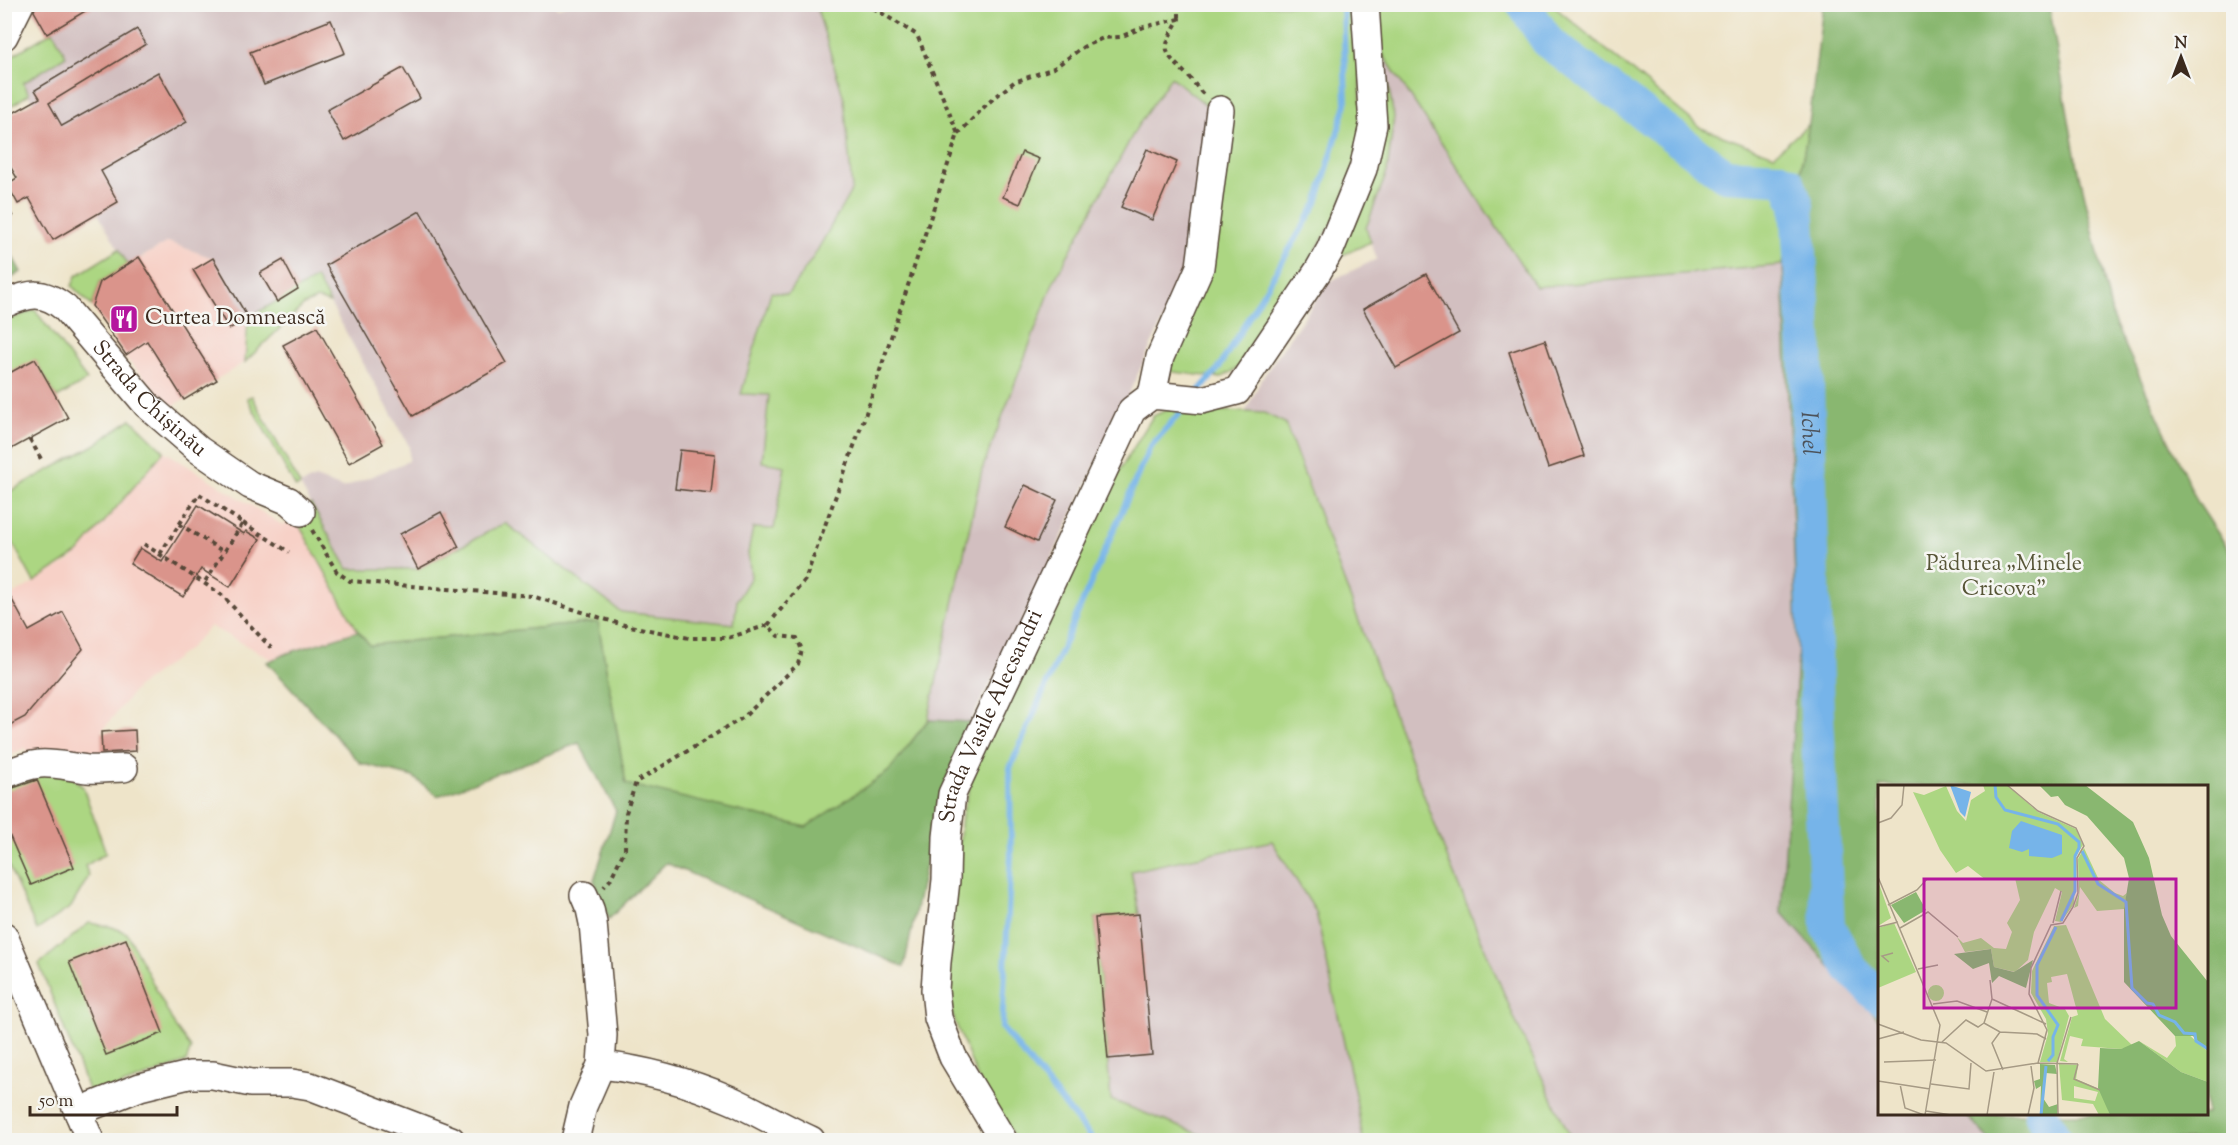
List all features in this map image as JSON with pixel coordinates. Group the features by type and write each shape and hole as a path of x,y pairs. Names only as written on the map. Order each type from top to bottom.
{"street":[{"path":"4,36 20,4"},
{"name":"Strada Vasile Alecsandri","path":"1004,1140 953,1057 938,1018 935,990 937,962 946,880 950,807 957,784 1132,410 1177,398 1237,391 1330,250 1364,169 1373,125 1365,4"},
{"path":"1177,398 1160,357 1200,267 1220,110"},
{"name":"Strada Chișinău","path":"4,304 20,297 37,294 52,298 65,308 147,405 198,450 250,485 290,501 301,512"},
{"path":"4,775 25,766 51,762 89,769 124,768"},
{"path":"575,1140 583,1106 601,1065 603,1035 593,923 586,899"},
{"path":"4,936 90,1140"},
{"path":"601,1065 644,1071 693,1086 734,1102 810,1140"},
{"path":"79,1114 104,1100 158,1082 189,1075 213,1075 251,1083 277,1082 310,1086 451,1140"}],"path":[{"path":"867,4 917,35 958,135"},
{"path":"1179,4 1179,19 1167,40 1167,54 1220,110"},
{"path":"301,512 337,572 350,581 532,596 620,624 689,638 728,638 768,625 805,580 865,416 958,135 987,103 1014,82 1054,68 1083,47 1102,38 1120,37 1144,27 1179,19"},
{"path":"4,220 13,215"},
{"path":"30,439 41,459"},
{"path":"160,554 199,494 290,552"},
{"path":"204,583 243,523"},
{"path":"179,524 224,552"},
{"path":"144,544 222,595 272,648"},
{"path":"586,899 610,880 625,849 626,813 636,782 744,717 798,664 802,650 797,639 778,636 768,625"}],"shaded area":[{"path":"552,4 557,8 571,4 816,5 844,99 852,189 814,256 788,294 741,393 769,394 762,462 785,465 774,529 753,528 748,553 751,577 737,600 734,624 621,612 505,523 418,569 347,569 300,485 315,478 343,488 409,461 409,446 316,278 248,318 213,258 168,242 128,265 98,214 53,240 29,199 18,204 7,184 17,178 5,156 4,118 33,102 23,83 52,31 47,34 32,9 40,5"},
{"path":"1382,52 1536,287 1783,265 1798,656 1781,912 1878,1019 1878,1115 1966,1115 1990,1140 1572,1140 1519,1029 1451,868 1285,423 1246,411 1261,380 1328,282 1377,259 1366,228 1387,172 1394,117"},
{"path":"1171,77 1210,108 1191,260 1030,605 970,722 928,720 982,470 1053,283 1137,127"},
{"path":"168,242 213,258 248,318 245,362 171,407 124,356 92,306 100,282"},
{"path":"164,451 284,526 293,514 358,631 271,659 210,626 189,649 136,688 101,732 103,766 31,757 25,748 5,758 5,600 71,560"},
{"path":"1272,841 1316,912 1363,1140 1214,1140 1111,1100 1095,918 1139,914 1131,871"}],"green space":[{"path":"816,5 1360,5 1361,150 1334,221 1243,365 1221,378 1166,371 1207,271 1210,108 1171,77 1137,127 1053,283 982,470 928,720 889,771 806,827 626,785 598,622 370,645 358,631 293,514 311,504 348,569 418,569 505,523 621,612 734,624 737,600 751,577 748,553 753,528 774,529 785,466 762,462 769,395 741,394 771,292 788,294 814,256 852,189 844,99"},
{"path":"1372,5 1555,5 1701,128 1774,155 1809,124 1783,265 1536,287 1382,53 1394,117 1387,172 1366,228 1371,242 1334,259 1377,165"},
{"name":"Pădurea „Minele Cricova”","path":"1823,5 2049,5 2074,149 2113,319 2198,503 2233,556 2233,1140 1990,1140 1966,1115 2208,1115 2208,785 1878,785 1878,1019 1781,912 1798,656 1783,265 1809,124"},
{"path":"53,31 66,56 23,83 29,94 5,110 5,60"},
{"path":"5,243 21,272 4,282"},
{"path":"119,249 128,265 100,282 92,306 72,286 76,276"},
{"path":"316,278 330,303 317,299 304,305 245,362 248,318"},
{"path":"35,310 87,380 57,398 35,360 5,376 5,321"},
{"path":"252,396 300,485 296,488 247,398"},
{"path":"1171,408 1264,413 1285,423 1451,868 1519,1029 1572,1140 1363,1140 1316,912 1272,841 1131,871 1139,914 1095,918 1111,1100 1214,1140 1016,1140 978,1079 952,1014 946,978 962,815 978,757 1102,499 1153,416"},
{"path":"131,419 164,451 78,553 34,582 5,529 5,494 93,446"},
{"path":"598,622 626,784 806,827 889,771 928,720 970,722 939,798 904,967 666,863 609,919 594,880 616,811 579,743 438,796 413,777 360,763 267,662 358,631 370,645"},
{"path":"51,768 67,773 83,787 106,853 85,866 89,876 71,907 37,930 5,858 4,786"},
{"path":"89,923 112,927 127,933 176,1028 191,1048 186,1062 101,1093 89,1092 39,964"}],"building":[{"path":"36,4 97,4 47,34 34,11"},
{"path":"331,20 345,53 264,85 250,52"},
{"path":"137,29 146,44 49,103 62,126 158,72 187,122 101,171 118,202 53,240 29,198 18,204 7,184 17,178 4,156 4,118 40,98 35,90"},
{"path":"403,68 420,98 344,141 327,110"},
{"path":"1147,149 1177,162 1152,220 1121,207"},
{"path":"1022,152 1039,159 1020,204 1003,197"},
{"path":"420,211 507,363 413,416 326,265"},
{"path":"139,257 217,380 184,400 147,341 126,355 92,306 100,282"},
{"path":"213,258 248,318 229,329 193,270"},
{"path":"283,260 298,289 277,302 260,273"},
{"path":"1426,274 1459,333 1396,368 1363,309"},
{"path":"317,327 383,444 349,463 283,345"},
{"path":"1545,340 1584,456 1548,468 1509,352"},
{"path":"35,359 68,418 4,453 4,376"},
{"path":"680,450 715,454 711,493 675,489"},
{"path":"1025,485 1057,500 1037,542 1005,527"},
{"path":"198,505 244,534 246,531 260,539 230,587 201,569 183,597 130,564 140,548 162,562"},
{"path":"441,512 459,547 418,569 400,534"},
{"path":"4,585 29,631 63,612 83,649 25,717 4,728"},
{"path":"135,730 136,751 102,753 101,732"},
{"path":"37,780 74,867 31,885 4,823 4,791"},
{"path":"1139,914 1152,1055 1108,1059 1095,918"},
{"path":"126,939 163,1033 106,1055 69,962"}],"waterway":[{"path":"1198,392 1218,369 1317,203 1346,104 1343,4"},
{"name":"Ichel","path":"1523,4 1548,42 1725,175 1778,178 1788,182 1797,205 1806,353 1817,717 1828,927 1851,969 1878,996"},
{"path":"1093,1140 1002,1028 1011,856 1010,768 1150,447 1186,406"},
{"name":"Ichel","path":"2042,1115 2056,1140"}],"place":[{"name":"Curtea Domnească","path":"124,319"}]}
